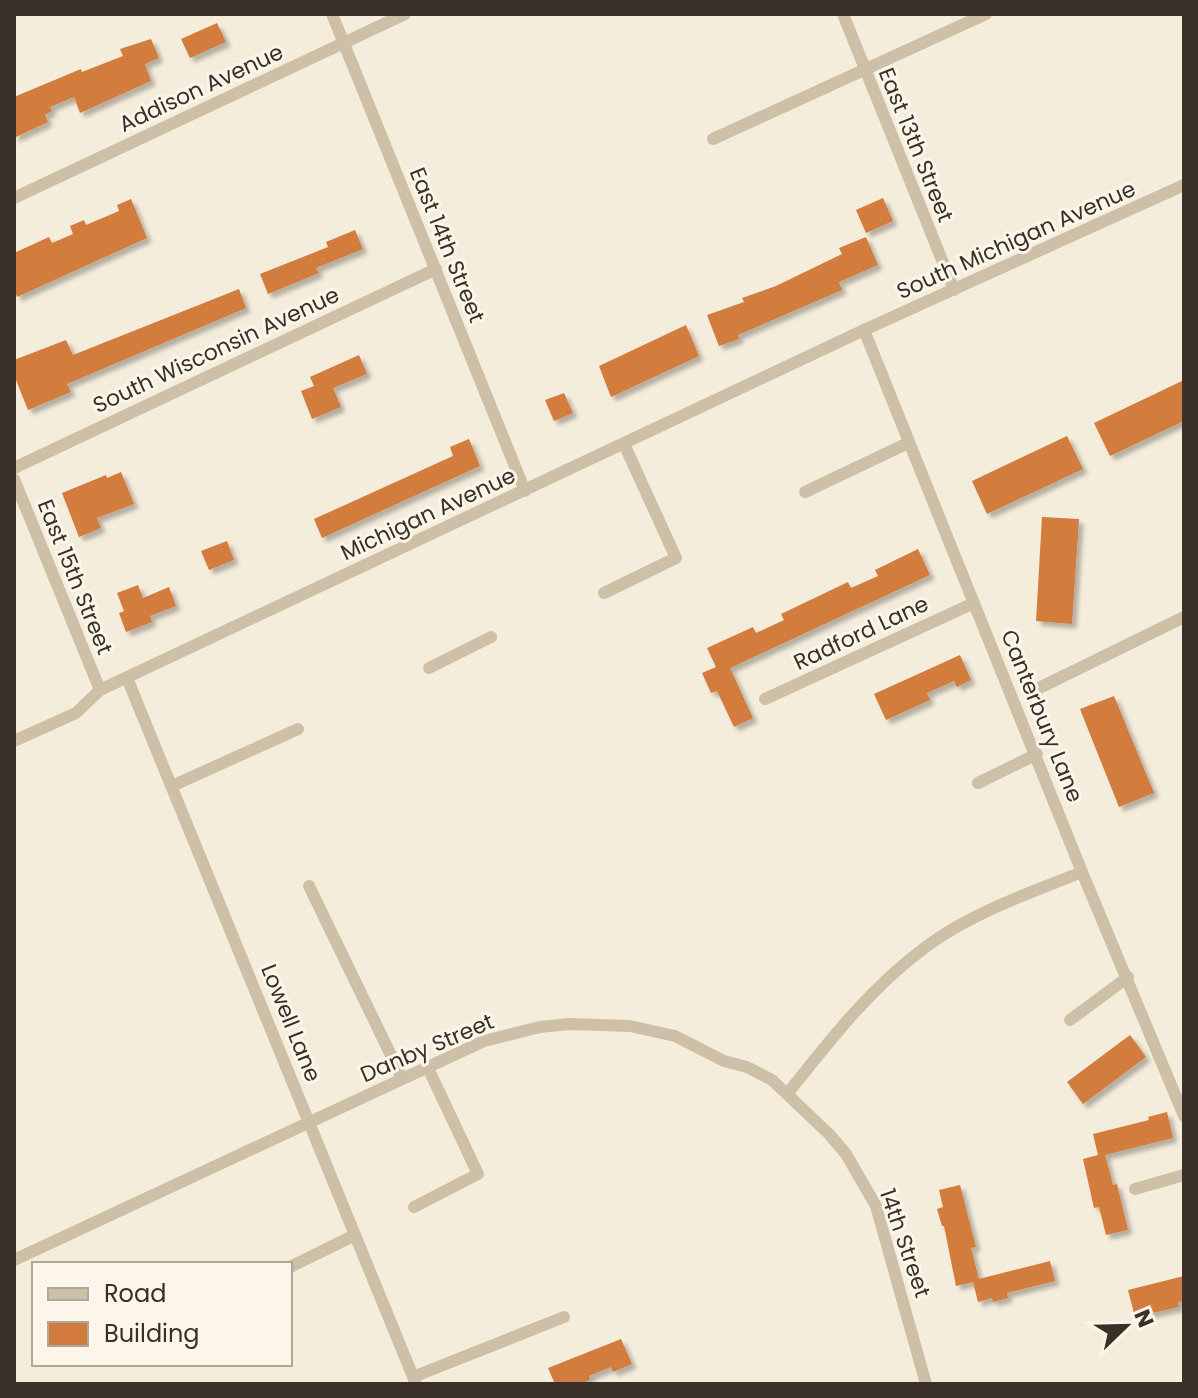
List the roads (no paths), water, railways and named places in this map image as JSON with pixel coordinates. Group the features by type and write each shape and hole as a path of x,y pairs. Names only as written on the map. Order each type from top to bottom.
{"street":[{"name":"East 14th Street","path":"332,14 525,491"},
{"name":"Addison Avenue","path":"14,198 405,14"},
{"name":"East 13th Street","path":"843,14 954,290"},
{"path":"713,139 986,14"},
{"name":"South Michigan Avenue","path":"864,330 1184,185"},
{"name":"South Wisconsin Avenue","path":"14,468 436,269"},
{"name":"Michigan Avenue","path":"14,741 76,713 100,690 864,330"},
{"name":"Canterbury Lane","path":"864,330 1082,872 1184,1116"},
{"path":"805,492 908,443"},
{"path":"604,593 676,558 624,444"},
{"name":"East 15th Street","path":"14,479 100,690"},
{"name":"Radford Lane","path":"765,699 974,603"},
{"path":"1033,691 1184,617"},
{"path":"429,668 491,637"},
{"name":"Lowell Lane","path":"127,678 414,1380"},
{"path":"172,786 298,729"},
{"path":"978,783 1037,754"},
{"path":"788,1093 872,992 928,944 992,909 1082,872"},
{"path":"309,886 402,1078"},
{"path":"1070,1020 1128,977"},
{"name":"Danby Street","path":"14,1260 427,1066 508,1034 570,1024 608,1024 675,1036 724,1061 747,1067 772,1080 788,1093"},
{"path":"414,1207 478,1174 427,1066"},
{"name":"14th Street","path":"788,1093 846,1154 876,1206 926,1384"},
{"path":"1135,1189 1184,1175"},
{"path":"292,1266 355,1235"},
{"path":"414,1380 564,1317"}]}
